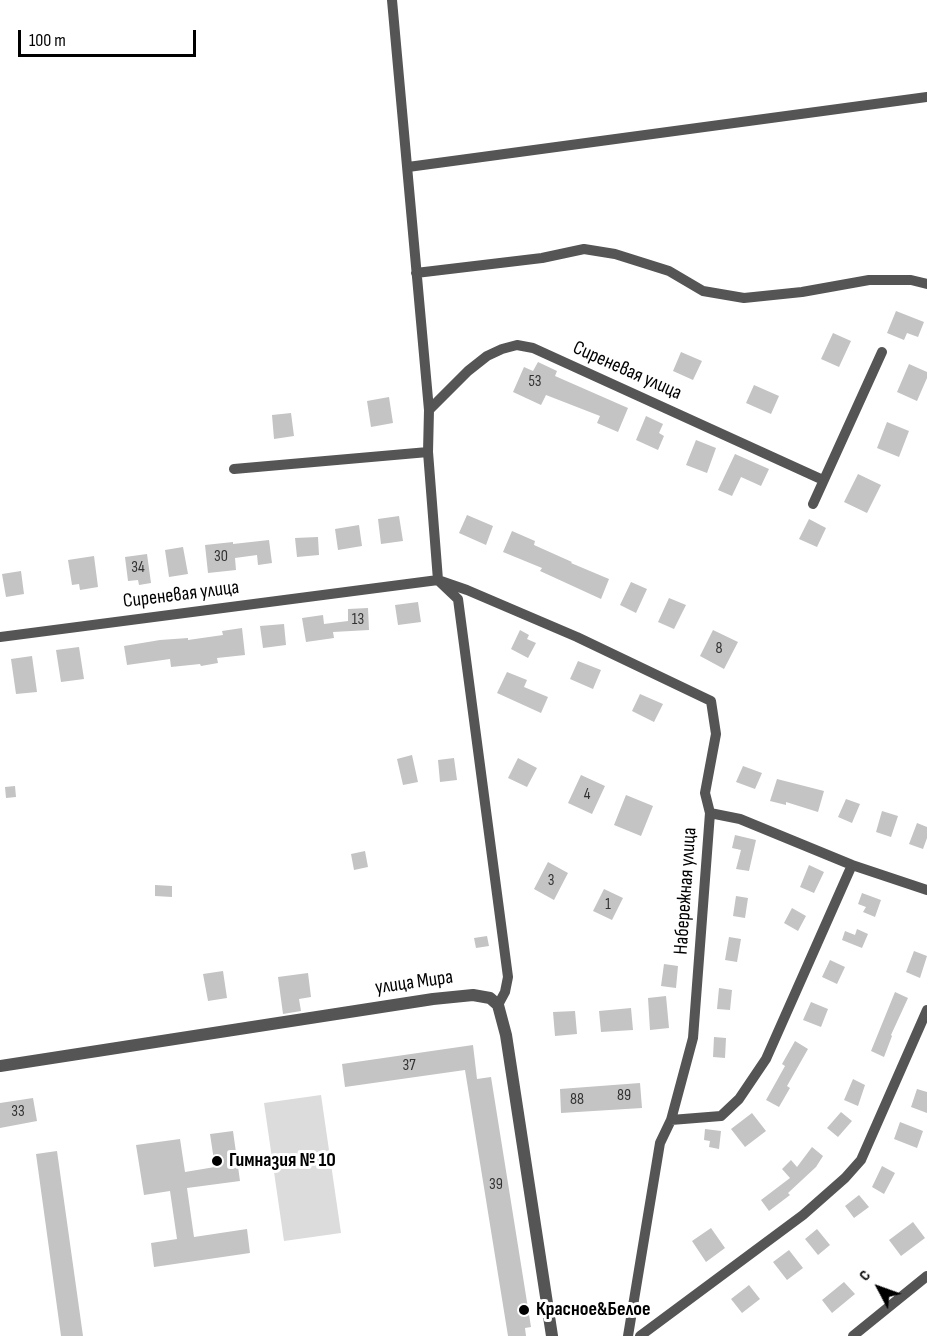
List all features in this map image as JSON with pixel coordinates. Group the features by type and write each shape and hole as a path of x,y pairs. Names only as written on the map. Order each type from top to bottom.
{"street":[{"path":"393,0 429,410 428,452 438,580 458,598 508,977 505,992 498,1005 506,1035 552,1336"},
{"path":"408,167 927,97"},
{"path":"416,273 542,258 584,249 615,254 669,271 703,291 744,298 802,292 869,280 911,280 927,284"},
{"name":"Сиреневая улица","path":"429,410 481,361 502,349 517,345 533,348 823,480"},
{"path":"813,504 882,352"},
{"path":"234,469 428,452"},
{"name":"Сиреневая улица","path":"0,637 438,580 467,590 577,638 711,701 716,734 705,793 710,813"},
{"name":"Набережная улица","path":"628,1336 660,1143 671,1120 693,1038 710,813 740,819 852,865 927,890"},
{"path":"671,1120 721,1116 739,1099 766,1059 852,865"},
{"name":"улица Мира","path":"0,1066 433,999 474,995 490,998 498,1005"},
{"path":"640,1336 803,1215 861,1160 927,1010"},
{"path":"853,1336 927,1276"}],"shaded area":[{"path":"321,1095 341,1233 284,1241 264,1103"}],"building":[{"path":"896,311 924,322 918,337 907,333 904,340 887,333"},
{"path":"833,333 851,341 839,367 821,359"},
{"path":"681,352 702,361 693,380 673,371"},
{"path":"538,362 557,371 555,376 628,408 618,432 597,423 600,416 546,395 541,405 513,392 524,367 533,371"},
{"path":"909,364 927,372 927,378 917,401 897,392"},
{"path":"754,385 779,396 771,414 746,403"},
{"path":"389,397 393,423 371,427 367,401"},
{"path":"291,413 294,436 274,439 272,415"},
{"path":"646,416 663,424 659,433 664,436 658,450 636,440"},
{"path":"887,422 909,431 899,457 877,448"},
{"path":"696,440 716,448 707,473 686,465"},
{"path":"735,454 769,469 761,486 741,477 732,496 718,490"},
{"path":"858,474 881,485 867,513 844,502"},
{"path":"467,515 493,526 486,545 459,533"},
{"path":"399,516 403,541 381,544 378,519"},
{"path":"809,519 826,528 817,547 799,539"},
{"path":"359,525 362,546 338,550 335,529"},
{"path":"512,531 535,541 534,545 609,579 601,599 540,571 542,568 503,552"},
{"path":"318,537 319,555 297,557 295,538"},
{"path":"269,540 272,563 258,565 257,555 235,558 236,570 208,573 205,545"},
{"path":"183,547 188,574 169,577 165,550"},
{"path":"147,554 151,583 139,585 138,580 128,581 125,557"},
{"path":"94,556 98,587 80,590 79,584 72,585 68,560"},
{"path":"21,571 24,594 6,597 2,574"},
{"path":"631,582 647,589 636,613 620,605"},
{"path":"669,598 686,605 674,629 658,622"},
{"path":"418,602 421,622 398,625 395,605"},
{"path":"368,608 369,630 333,632 334,638 306,642 302,618 323,615 324,624 348,621 348,609"},
{"path":"284,624 286,645 263,648 260,626"},
{"path":"242,628 245,655 217,658 218,663 201,666 200,664 171,667 170,659 127,665 124,646 160,640 188,638 188,640 223,635 222,631"},
{"path":"520,630 529,635 527,639 536,643 528,658 511,649"},
{"path":"713,630 738,642 724,669 700,656"},
{"path":"79,647 84,679 61,682 56,650"},
{"path":"32,656 37,692 16,694 11,659"},
{"path":"578,661 601,670 593,689 570,679"},
{"path":"507,672 527,680 524,687 548,697 541,713 497,693"},
{"path":"640,694 663,704 654,722 632,711"},
{"path":"412,755 418,782 403,785 397,759"},
{"path":"454,758 457,780 440,782 438,760"},
{"path":"518,758 537,768 527,787 508,778"},
{"path":"743,766 762,773 755,789 736,782"},
{"path":"581,775 605,786 592,814 568,803"},
{"path":"777,779 824,791 818,812 786,802 786,805 770,801"},
{"path":"15,786 16,797 6,798 5,787"},
{"path":"626,795 653,806 641,836 614,825"},
{"path":"846,799 860,804 852,823 838,817"},
{"path":"882,811 898,816 891,837 876,832"},
{"path":"917,823 927,827 927,838 923,849 909,844"},
{"path":"735,835 756,840 749,871 736,869 741,850 732,848"},
{"path":"365,851 368,867 354,870 351,854"},
{"path":"548,862 568,873 554,900 534,889"},
{"path":"809,865 824,872 814,893 800,887"},
{"path":"155,885 172,886 172,897 155,896"},
{"path":"604,889 623,898 612,920 593,911"},
{"path":"862,893 881,900 875,917 863,912 866,907 858,904"},
{"path":"736,896 748,898 745,918 733,916"},
{"path":"792,908 806,916 798,931 784,923"},
{"path":"857,929 868,934 862,948 842,940 845,931 855,935"},
{"path":"487,936 489,946 476,948 474,938"},
{"path":"729,937 741,939 737,962 725,960"},
{"path":"914,951 927,956 920,978 906,972"},
{"path":"830,960 845,967 837,984 822,977"},
{"path":"664,964 678,966 676,988 661,986"},
{"path":"223,971 227,998 208,1001 203,974"},
{"path":"308,973 311,997 299,999 301,1011 283,1014 278,977"},
{"path":"719,988 732,990 730,1010 717,1009"},
{"path":"895,992 908,998 891,1035 884,1057 871,1051"},
{"path":"666,996 669,1028 650,1030 648,998"},
{"path":"811,1002 828,1009 821,1027 803,1020"},
{"path":"631,1008 633,1030 601,1032 599,1011"},
{"path":"575,1011 577,1034 555,1036 553,1012"},
{"path":"714,1037 726,1038 725,1058 713,1057"},
{"path":"795,1041 808,1049 787,1086 790,1088 779,1107 766,1100 785,1066 782,1064"},
{"path":"473,1045 477,1079 491,1077 531,1327 525,1328 526,1336 508,1336 465,1070 345,1087 342,1064"},
{"path":"853,1079 865,1085 858,1106 844,1100"},
{"path":"640,1083 642,1108 561,1113 560,1089"},
{"path":"917,1089 927,1092 927,1113 911,1107"},
{"path":"33,1098 37,1121 0,1128 0,1103"},
{"path":"841,1112 852,1121 838,1137 827,1128"},
{"path":"752,1113 766,1131 745,1147 731,1129"},
{"path":"900,1122 923,1131 917,1148 894,1139"},
{"path":"705,1129 721,1131 719,1149 709,1147 710,1141 704,1140"},
{"path":"233,1131 240,1181 187,1188 194,1237 247,1229 250,1253 154,1267 151,1243 177,1239 170,1191 144,1195 136,1145 180,1139 185,1172 215,1167 210,1134"},
{"path":"812,1147 823,1156 816,1167 788,1193 790,1195 769,1211 761,1200 790,1178 782,1169 791,1160 797,1167"},
{"path":"57,1151 83,1336 61,1336 36,1154"},
{"path":"882,1166 895,1173 884,1194 872,1187"},
{"path":"859,1195 869,1207 854,1218 845,1206"},
{"path":"913,1222 925,1238 901,1256 889,1240"},
{"path":"711,1228 725,1248 706,1262 692,1241"},
{"path":"817,1229 830,1245 818,1255 805,1239"},
{"path":"789,1250 803,1268 787,1280 773,1262"},
{"path":"844,1282 855,1294 832,1313 822,1300"},
{"path":"749,1285 760,1299 742,1313 731,1299"}],"place":[{"name":"Гимназия № 10","path":"217,1161"},
{"name":"Красное&Белое","path":"524,1310"}]}
